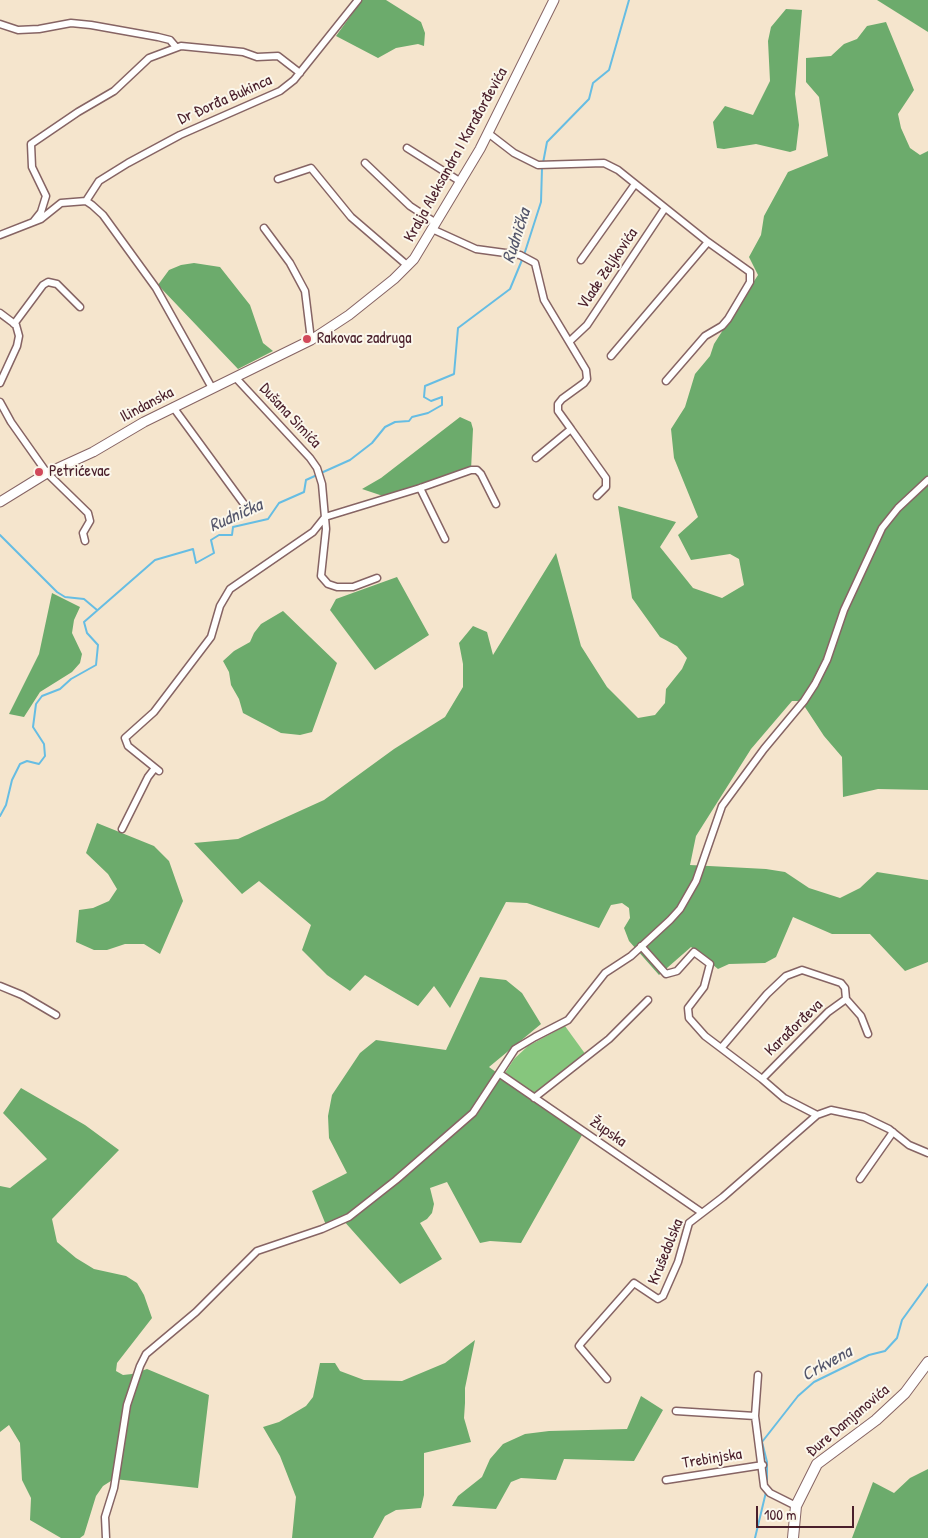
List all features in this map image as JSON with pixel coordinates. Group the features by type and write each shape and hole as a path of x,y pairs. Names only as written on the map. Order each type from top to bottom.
{"main road":[{"name":"Đure Damjanovića","path":"793,1538 796,1506 817,1464 876,1420 905,1393 928,1362"}],"street":[{"name":"Dr Đorđa Bukinca","path":"86,201 103,178 128,163 180,135 280,91 300,73 358,0"},
{"name":"Kralja Aleksandra I Karađorđevića","path":"311,340 349,315 408,266 461,182 488,134 554,0"},
{"path":"0,24 18,30 39,29 71,23 91,24 158,36 170,40 176,47"},
{"path":"33,222 42,212 46,196 32,168 31,144 78,112 114,91 149,58 176,47 243,52 258,56 278,56 300,73"},
{"path":"488,134 514,153 541,165 604,163 618,170 708,242 750,272 750,282 728,319 722,326 705,336 666,381"},
{"path":"407,148 461,182"},
{"path":"365,163 404,201 434,226 476,249 520,255 530,259 538,269 544,300 586,370 587,379 558,404 558,410 606,478 606,487 597,496"},
{"path":"278,179 311,168 351,217 408,266"},
{"name":"Vlade Zeljkovića","path":"581,260 636,184"},
{"path":"0,235 41,219 61,203 86,201 104,215 137,258 212,388"},
{"name":"Vlade Zeljkovića","path":"570,341 587,325 665,208"},
{"path":"264,228 290,263 302,286 311,340"},
{"path":"611,356 708,242"},
{"path":"14,324 42,285 48,282 57,284 80,307"},
{"path":"0,313 14,324 18,330 19,342 0,383"},
{"name":"Ilindanska","path":"0,502 47,473 93,452 173,407 311,340"},
{"name":"Dušana Simića","path":"235,377 317,468 320,477 325,517 321,576 324,580 337,587 353,587 377,578"},
{"path":"0,402 11,422 47,473 88,514 90,521 83,533 85,541"},
{"path":"173,407 244,504"},
{"path":"536,458 571,429"},
{"path":"122,829 148,777 157,769 128,746 125,742 127,734 154,712 211,637 220,606 230,590 313,532 325,517 420,488 471,470 477,470 496,504"},
{"path":"106,1538 105,1517 114,1488 127,1405 146,1354 196,1312 257,1251 322,1230 348,1217 396,1180 473,1113 515,1049 568,1020 605,973 641,946 680,909 696,881 722,806 764,749 804,701 827,660 844,610 882,528 898,508 928,480"},
{"path":"420,488 445,539"},
{"name":"Karađorđeva","path":"641,946 666,974 677,971 694,952 710,964 704,987 688,1008 687,1014 705,1036 722,1047 784,1098 817,1115"},
{"path":"722,1047 767,994 796,970 808,970 841,983 846,999 861,1016 868,1034"},
{"path":"0,986 34,1001 56,1015"},
{"name":"Karađorđeva","path":"762,1079 828,1012 846,999"},
{"path":"534,1098 603,1044 648,1000"},
{"name":"Župska","path":"500,1074 701,1212"},
{"path":"817,1115 831,1110 864,1117 893,1132 909,1145 928,1153"},
{"name":"Krušedolska","path":"607,1379 579,1346 634,1283 658,1299 663,1296 678,1262 689,1223 817,1115"},
{"path":"860,1179 893,1132"},
{"name":"Trebinjska","path":"758,1375 755,1416 768,1492 796,1506"},
{"path":"676,1411 755,1416"},
{"name":"Trebinjska","path":"666,1480 763,1465"}],"green space":[{"path":"362,0 386,0 421,22 425,33 424,46 418,44 396,48 378,58 336,36"},
{"path":"877,0 928,0 928,32"},
{"path":"786,9 802,10 795,94 799,125 796,150 790,152 756,144 724,149 717,148 713,122 725,106 753,115 770,81 768,41 771,27"},
{"path":"886,22 914,90 898,114 901,128 910,148 920,155 928,151 928,790 878,789 843,797 842,757 824,736 801,701 792,701 751,749 696,836 690,865 766,869 785,872 809,888 840,898 860,888 877,872 928,880 928,962 905,971 870,934 832,934 793,917 776,957 765,963 729,964 718,969 691,947 659,975 629,941 624,928 630,918 629,908 622,903 611,905 599,928 527,903 506,902 450,1008 434,986 418,1006 365,975 350,991 327,975 302,950 311,925 259,881 242,894 194,843 238,839 324,800 394,749 445,717 463,687 463,664 459,643 473,626 487,632 493,655 556,553 581,646 607,687 638,718 655,715 665,703 666,689 682,669 687,658 677,646 660,637 632,598 618,506 676,522 660,547 693,588 722,598 744,585 739,559 730,554 691,560 678,535 698,517 674,458 671,429 685,407 695,374 710,356 714,344 758,275 749,257 761,235 764,216 788,172 828,156 819,97 806,82 806,58 831,56 844,44 857,39 867,26"},
{"path":"194,263 220,267 250,305 263,343 273,351 238,369 158,285 169,270 181,265"},
{"path":"460,417 471,422 473,429 471,470 389,498 362,489 381,478"},
{"path":"397,577 429,635 375,670 330,610 336,599"},
{"path":"52,593 80,607 74,620 72,633 82,654 80,663 72,672 40,692 24,717 9,714 39,654"},
{"path":"283,611 337,663 312,732 300,735 281,733 243,713 239,699 231,685 229,672 223,661 234,651 250,642 261,624"},
{"path":"97,823 154,846 169,861 183,901 160,954 144,944 125,944 107,950 94,950 76,942 79,910 93,908 109,901 117,889 108,874 86,853"},
{"path":"480,977 506,980 522,993 541,1024 489,1067 582,1135 521,1243 490,1241 480,1243 447,1182 430,1188 434,1204 432,1213 420,1223 442,1259 400,1284 343,1220 326,1225 312,1191 347,1173 329,1138 328,1116 332,1095 360,1053 376,1040 446,1050"},
{"path":"565,1026 586,1055 535,1095 505,1073 514,1059 528,1046"},
{"path":"21,1088 85,1125 119,1150 52,1219 57,1242 76,1258 94,1269 126,1276 137,1283 144,1295 152,1318 117,1363 116,1371 123,1375 147,1369 209,1395 198,1488 114,1479 103,1486 96,1496 84,1535 80,1538 61,1538 30,1520 31,1498 22,1480 20,1443 9,1425 0,1432 0,1186 10,1188 47,1159 3,1113"},
{"path":"475,1340 465,1388 464,1418 471,1442 424,1453 424,1495 421,1508 396,1510 385,1516 373,1538 292,1538 296,1497 280,1456 263,1427 279,1422 306,1406 313,1397 320,1363 335,1363 340,1371 364,1380 402,1381 445,1363"},
{"path":"641,1396 663,1410 634,1461 564,1459 556,1480 521,1478 511,1482 496,1509 452,1506 458,1496 482,1477 490,1459 503,1444 525,1434 549,1431 627,1429"},
{"path":"928,1469 928,1538 852,1538 873,1482 894,1493 910,1478"}],"waterway":[{"name":"Rudnička","path":"543,163 547,142 589,99 593,83 609,70 629,0"},
{"name":"Rudnička","path":"524,255 541,202 542,168"},
{"name":"Rudnička","path":"321,473 350,460 372,443 385,427 395,422 409,421 412,417 428,413 442,405 442,397 431,401 424,397 425,386 454,374 458,328 510,289 522,260"},
{"name":"Rudnička","path":"0,816 6,805 12,780 20,764 27,761 39,764 45,756 44,744 33,727 36,704 42,696 60,689 71,679 96,665 98,645 87,633 84,622 155,560 193,549 196,563 214,553 211,540 219,535 232,535 233,527 268,519 279,503 304,492 306,480 317,475"},
{"path":"0,535 57,592 65,597 84,599 97,610"},
{"name":"Crkvena","path":"767,1487 767,1462 762,1442 798,1396 814,1382 869,1355 885,1351 897,1338 902,1320 928,1284"},
{"name":"Crkvena","path":"755,1538 766,1492"}],"place":[{"name":"Rakovac zadruga","path":"307,339"},
{"name":"Petrićevac","path":"39,472"}]}
